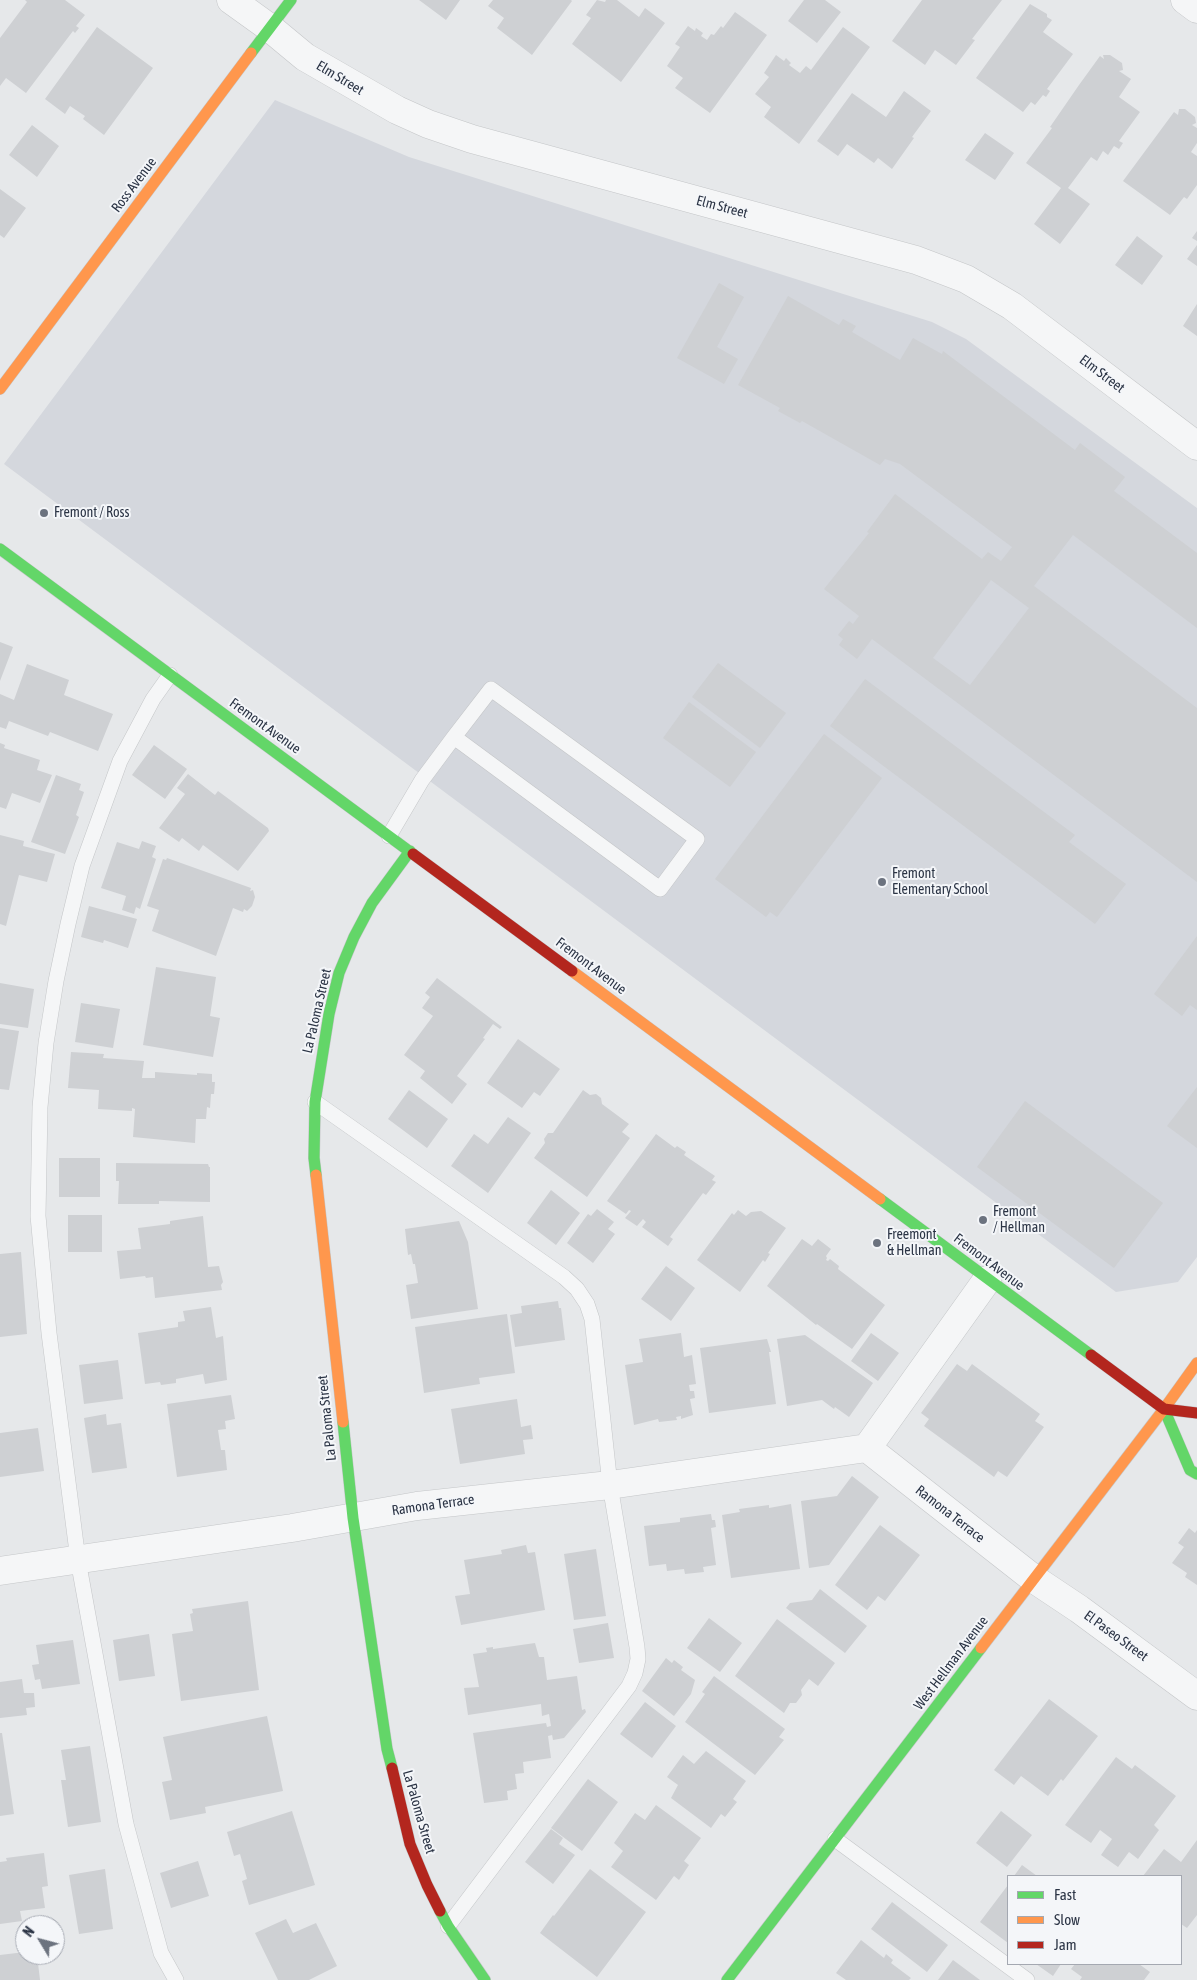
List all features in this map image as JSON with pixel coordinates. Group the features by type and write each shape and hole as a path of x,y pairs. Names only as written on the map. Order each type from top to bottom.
{"street":[{"name":"Elm Street","path":"231,0 270,28 305,57 396,110 428,124 472,138 916,260 966,279 1012,306 1197,446"},
{"name":"Ross Avenue","path":"0,388 291,0"},
{"path":"1186,0 1197,8"},
{"name":"Fremont Avenue","path":"0,549 1164,1409 1197,1413"},
{"name":"La Paloma Street","path":"410,851 372,903 354,937 339,973 329,1014 315,1102 314,1158 353,1518 387,1749 410,1844 448,1926 485,1980"},
{"path":"867,1448 987,1280"},
{"name":"West Hellman Avenue","path":"727,1980 1164,1409 1197,1363"},
{"path":"1164,1409 1190,1470 1197,1474"},
{"name":"Ramona Terrace","path":"0,1571 353,1518 416,1506 610,1485 867,1448 1034,1579"},
{"name":"El Paseo Street","path":"1034,1579 1079,1609 1197,1696"}],"lane":[{"path":"170,675 137,726 120,761 82,866 56,981 46,1043 40,1107 38,1216 49,1333 78,1560 126,1824 161,1953 176,1980"},
{"path":"389,836 422,780 454,737 491,689 698,839 660,889 454,737"},
{"path":"315,1102 564,1276 577,1289 587,1304 592,1319 610,1485 637,1647 638,1659 635,1673 629,1686 448,1926"},
{"path":"835,1840 1027,1980"}],"shaded area":[{"name":"Fremont Elementary School","path":"275,100 409,157 932,322 966,339 1197,508 1197,1257 1178,1282 1116,1292 4,464"}],"building":[{"path":"25,0 65,0 85,15 76,26 79,28 75,33 73,31 26,93 6,78 0,86 0,38 27,2"},
{"path":"419,0 460,0 446,20"},
{"path":"493,0 572,1 532,55 497,28 504,18 488,6"},
{"path":"597,0 605,2 606,0 617,0 639,17 645,8 665,23 621,82 572,44 591,18 586,15"},
{"path":"804,0 825,0 841,12 817,43 788,21"},
{"path":"922,0 1002,0 972,39 975,40 956,65 935,50 925,65 892,41"},
{"path":"1030,4 1047,14 1047,17 1052,20 1043,32 1073,54 1047,89 1050,91 1046,97 1043,95 1035,105 1031,102 1023,112 976,78"},
{"path":"735,12 767,35 710,113 675,88 683,78 667,66 680,47 675,44 688,26 695,31 696,28 703,33 701,36 707,40 721,26 723,28"},
{"path":"97,27 153,68 104,135 83,119 85,116 70,106 65,114 45,99"},
{"path":"843,27 870,47 799,144 764,117 771,107 755,94 769,77 764,73 776,55 784,61 786,58 791,63 789,65 800,73 806,66 811,70"},
{"path":"1103,55 1110,55 1122,63 1123,70 1119,71 1131,79 1119,97 1140,112 1119,141 1123,143 1119,149 1114,146 1108,155 1103,151 1097,161 1091,157 1068,188 1090,204 1060,244 1034,224 1061,188 1026,163 1100,56 1104,59"},
{"path":"904,91 931,111 892,169 878,158 874,163 847,144 838,156 817,141 852,93 886,117"},
{"path":"1179,109 1185,109 1195,117 1196,123 1192,125 1197,128 1197,143 1191,152 1197,156 1197,185 1187,199 1184,197 1170,215 1123,181 1174,112 1178,115"},
{"path":"32,125 59,146 37,177 9,155"},
{"path":"985,133 1014,153 995,180 965,160"},
{"path":"0,189 26,208 4,238 0,235"},
{"path":"1197,231 1197,241 1192,238"},
{"path":"1137,236 1163,256 1142,285 1115,265"},
{"path":"1197,245 1197,266 1187,259"},
{"path":"719,283 744,297 717,347 738,359 724,384 677,358"},
{"path":"788,296 839,325 843,319 856,326 852,332 900,360 913,338 942,354 943,351 1075,450 1080,443 1125,477 1114,491 1197,553 1197,628 1073,535 1034,586 1197,708 1197,882 872,639 857,659 839,645 843,639 838,635 849,621 853,624 859,616 824,589 869,533 867,532 895,494 982,559 988,552 1001,561 1012,547 900,464 885,459 880,465 802,421 800,423 778,411 780,408 738,385","holes":["991,580 1029,608 970,685 933,658"]},
{"path":"1197,304 1197,336 1183,326"},
{"path":"0,642 13,647 0,681"},
{"path":"718,663 786,713 760,748 692,697"},
{"path":"27,664 69,680 64,695 113,714 98,751 50,732 48,736 9,721 6,729 0,727 0,694 14,700"},
{"path":"865,679 1075,835 1069,842 1126,884 1095,924 830,726"},
{"path":"689,702 756,752 730,787 663,738"},
{"path":"824,734 882,778 777,917 770,912 766,917 715,879"},
{"path":"0,743 5,745 4,748 40,760 37,770 52,775 40,803 12,793 6,809 0,807"},
{"path":"154,745 187,769 165,799 132,775"},
{"path":"188,774 215,795 218,791 268,828 269,831 238,871 203,845 199,851 182,838 179,842 159,828 185,794 177,788"},
{"path":"56,775 81,784 79,790 84,792 76,815 79,817 65,854 31,842"},
{"path":"0,835 24,841 23,846 55,854 47,882 19,875 6,926 0,924"},
{"path":"142,841 156,846 152,857 156,859 140,909 136,907 134,914 122,910 126,896 101,888 117,842 139,849"},
{"path":"167,858 251,888 250,891 253,890 255,897 252,906 247,911 244,909 243,912 233,908 216,956 152,931 159,910 147,906 163,859 166,860"},
{"path":"89,906 137,919 128,948 104,940 103,943 81,937"},
{"path":"1197,936 1197,1010 1190,1005 1182,1016 1154,994"},
{"path":"156,967 216,977 210,1016 220,1018 213,1057 143,1045"},
{"path":"437,978 502,1027 500,1029 493,1024 483,1038 485,1039 457,1076 467,1084 452,1104 420,1078 425,1071 404,1055 433,1016 422,1008 430,997 425,993"},
{"path":"0,983 34,989 28,1028 0,1024"},
{"path":"81,1003 120,1009 113,1048 75,1042"},
{"path":"0,1028 19,1031 9,1090 0,1089"},
{"path":"518,1039 560,1069 540,1096 534,1092 522,1108 487,1083"},
{"path":"71,1052 104,1054 103,1058 144,1061 142,1078 155,1078 155,1072 197,1075 197,1073 212,1074 212,1082 215,1082 214,1094 211,1094 210,1108 207,1107 206,1119 196,1119 195,1143 133,1137 135,1109 132,1108 132,1111 98,1109 99,1090 68,1088"},
{"path":"1197,1087 1197,1148 1167,1126"},
{"path":"409,1090 448,1119 427,1148 388,1119"},
{"path":"583,1090 590,1095 596,1094 601,1098 602,1104 629,1124 622,1132 630,1138 587,1197 534,1158 545,1143 544,1139 548,1133 553,1133"},
{"path":"1025,1101 1163,1203 1114,1268 977,1167"},
{"path":"508,1117 531,1133 488,1193 451,1166 474,1134 488,1144"},
{"path":"656,1134 675,1148 677,1146 686,1152 684,1155 715,1176 712,1180 716,1182 706,1195 703,1193 670,1237 673,1239 668,1246 642,1227 646,1222 643,1219 637,1226 625,1218 631,1211 629,1210 626,1214 607,1201"},
{"path":"59,1158 100,1158 100,1197 59,1197"},
{"path":"116,1163 208,1164 210,1167 210,1202 159,1201 159,1204 118,1204 119,1181 116,1181"},
{"path":"551,1190 580,1213 556,1245 527,1223"},
{"path":"597,1209 614,1222 608,1229 615,1234 593,1263 567,1243 588,1214 591,1216"},
{"path":"738,1210 746,1216 751,1212 761,1211 786,1228 768,1253 770,1254 765,1262 763,1260 740,1292 697,1260 732,1213 734,1215"},
{"path":"68,1215 102,1215 102,1252 68,1252"},
{"path":"203,1216 208,1267 219,1266 223,1282 221,1285 222,1290 155,1298 153,1277 120,1279 117,1251 141,1249 138,1228 170,1224 170,1221"},
{"path":"459,1221 468,1242 478,1309 411,1319 406,1285 418,1283 415,1264 413,1264 411,1254 408,1255 405,1229"},
{"path":"802,1239 812,1246 818,1239 831,1249 826,1256 826,1260 830,1259 839,1266 838,1269 885,1305 852,1349 816,1325 767,1286"},
{"path":"21,1252 27,1334 0,1337 0,1254"},
{"path":"666,1266 695,1288 671,1321 641,1299"},
{"path":"558,1301 559,1308 561,1308 565,1340 515,1347 510,1315 522,1313 521,1306"},
{"path":"211,1307 216,1338 223,1336 227,1380 205,1384 203,1374 176,1379 176,1383 161,1385 160,1382 145,1384 138,1333 178,1327 178,1322 185,1321 183,1311"},
{"path":"507,1314 515,1373 479,1378 480,1384 424,1393 415,1327"},
{"path":"681,1333 684,1357 692,1355 696,1384 689,1385 690,1391 694,1391 695,1398 690,1399 693,1415 681,1419 681,1416 676,1417 677,1420 659,1422 658,1419 634,1425 625,1365 643,1362 639,1339"},
{"path":"871,1333 899,1353 878,1381 851,1361"},
{"path":"805,1335 873,1383 849,1417 822,1400 787,1406 777,1339"},
{"path":"767,1339 771,1352 769,1352 776,1404 709,1413 700,1348"},
{"path":"118,1360 123,1399 84,1404 79,1365"},
{"path":"957,1364 967,1371 972,1364 1040,1414 1035,1421 1044,1427 1007,1477 998,1471 994,1477 924,1426 929,1419 921,1413"},
{"path":"231,1395 235,1419 225,1421 226,1429 218,1430 221,1450 225,1450 227,1470 177,1477 167,1404"},
{"path":"517,1399 521,1427 531,1425 533,1439 523,1440 525,1454 460,1464 451,1409"},
{"path":"106,1414 107,1425 121,1423 127,1468 92,1473 84,1418"},
{"path":"38,1428 44,1471 0,1477 0,1433"},
{"path":"852,1476 879,1497 829,1565 809,1568 801,1501 837,1496"},
{"path":"791,1504 800,1569 731,1578 722,1515 740,1512 739,1509 769,1505 769,1508"},
{"path":"711,1514 712,1520 715,1520 716,1527 711,1528 716,1565 703,1567 704,1572 685,1574 684,1569 667,1571 666,1564 649,1566 644,1526 680,1522 680,1518"},
{"path":"880,1525 920,1555 885,1601 878,1596 867,1610 835,1585"},
{"path":"1189,1528 1195,1533 1197,1530 1197,1585 1185,1577 1187,1573 1172,1563 1184,1547 1178,1543"},
{"path":"526,1545 528,1553 535,1552 545,1610 461,1625 455,1596 470,1594 464,1560 502,1554 501,1550"},
{"path":"596,1549 606,1616 574,1620 564,1554"},
{"path":"820,1589 867,1626 845,1653 786,1608 790,1603 812,1600"},
{"path":"248,1601 259,1690 181,1701 172,1634 193,1631 190,1614 193,1613 192,1609"},
{"path":"709,1618 742,1643 720,1672 687,1648"},
{"path":"777,1619 835,1663 818,1686 809,1679 801,1690 802,1695 796,1703 790,1703 784,1713 735,1676"},
{"path":"608,1623 614,1658 579,1663 573,1629"},
{"path":"149,1634 155,1676 119,1681 113,1640"},
{"path":"73,1640 80,1684 42,1689 40,1679 35,1680 32,1665 39,1664 36,1645"},
{"path":"535,1643 539,1657 544,1657 547,1680 577,1676 582,1710 585,1709 586,1712 564,1738 553,1740 551,1729 552,1735 548,1736 551,1758 523,1762 524,1773 515,1774 517,1789 507,1791 508,1800 484,1803 473,1733 546,1723 547,1727 551,1726 549,1714 542,1716 541,1704 468,1715 464,1688 479,1687 473,1654 487,1652 486,1648 493,1647 493,1649"},
{"path":"666,1658 672,1663 674,1660 683,1667 681,1670 695,1680 691,1694 674,1716 642,1691"},
{"path":"714,1676 785,1729 779,1737 784,1740 755,1775 685,1722 705,1694 702,1692"},
{"path":"22,1679 24,1693 34,1693 35,1707 26,1708 27,1715 0,1718 0,1682"},
{"path":"1049,1699 1098,1736 1063,1781 1061,1779 1048,1796 1021,1776 1014,1785 994,1770"},
{"path":"645,1702 676,1726 652,1758 620,1734"},
{"path":"267,1716 283,1791 205,1807 206,1813 170,1820 162,1782 172,1780 163,1737"},
{"path":"0,1733 2,1733 14,1814 0,1816"},
{"path":"90,1746 101,1822 68,1827 61,1780 66,1780 61,1750"},
{"path":"706,1751 746,1781 733,1799 737,1802 725,1817 721,1814 711,1828 671,1798 678,1785 667,1777 683,1755 694,1764"},
{"path":"1116,1757 1132,1769 1135,1765 1176,1796 1154,1825 1159,1830 1138,1859 1129,1852 1118,1867 1101,1855 1112,1839 1100,1830 1091,1843 1065,1825"},
{"path":"588,1779 618,1802 582,1851 551,1828"},
{"path":"656,1805 701,1838 684,1861 689,1865 679,1880 674,1876 656,1900 611,1867 623,1851 614,1843 635,1813 645,1820"},
{"path":"292,1811 315,1885 249,1905 242,1881 247,1879 240,1854 234,1856 227,1832"},
{"path":"1001,1811 1032,1835 1007,1867 976,1843"},
{"path":"551,1829 563,1838 559,1844 575,1855 553,1884 525,1862"},
{"path":"1197,1840 1197,1915 1187,1928 1182,1925 1182,1875 1144,1875 1164,1849 1181,1862"},
{"path":"44,1853 48,1886 42,1887 45,1908 20,1911 21,1915 15,1915 15,1922 0,1924 0,1862 7,1861 6,1858"},
{"path":"198,1861 209,1896 171,1908 160,1873"},
{"path":"1022,1865 1036,1875 1015,1875"},
{"path":"105,1869 113,1929 79,1934 69,1875"},
{"path":"590,1869 646,1912 597,1977 540,1933"},
{"path":"1007,1886 1007,1942 980,1922"},
{"path":"892,1902 948,1945 927,1972 871,1929"},
{"path":"286,1919 293,1933 316,1923 337,1966 309,1980 278,1980 255,1933"},
{"path":"861,1940 884,1958 886,1954 893,1960 891,1963 911,1978 909,1980 846,1980 836,1973"},
{"path":"15,1953 15,1965 38,1965 40,1980 0,1980 0,1955"},
{"path":"953,1960 980,1980 938,1980"},
{"path":"1037,1965 1060,1965 1053,1976"},
{"path":"1074,1965 1140,1965 1150,1972 1144,1980 1080,1980 1082,1977 1071,1969"}],"traffic: fast":[{"path":"251,53 291,0"},
{"path":"0,549 413,854"},
{"path":"316,1175 314,1158 315,1102 329,1014 339,973 354,937 372,903 410,851"},
{"path":"880,1199 1091,1355"},
{"path":"1164,1409 1190,1470 1197,1474"},
{"path":"343,1422 353,1518 387,1749 392,1768"},
{"path":"727,1980 981,1648"},
{"path":"440,1911 485,1980"}],"traffic: slow":[{"path":"0,389 251,53"},
{"path":"572,971 880,1199"},
{"path":"316,1175 343,1422"},
{"path":"981,1648 1197,1363"}],"traffic: jam":[{"path":"413,854 572,971"},
{"path":"1091,1355 1164,1409 1197,1413"},
{"path":"392,1768 410,1844 440,1911"}],"place":[{"name":"Fremont / Ross","path":"44,513"},
{"name":"Fremont Elementary School","path":"882,882"},
{"name":"Fremont / Hellman","path":"983,1220"},
{"name":"Freemont & Hellman","path":"877,1243"}]}
